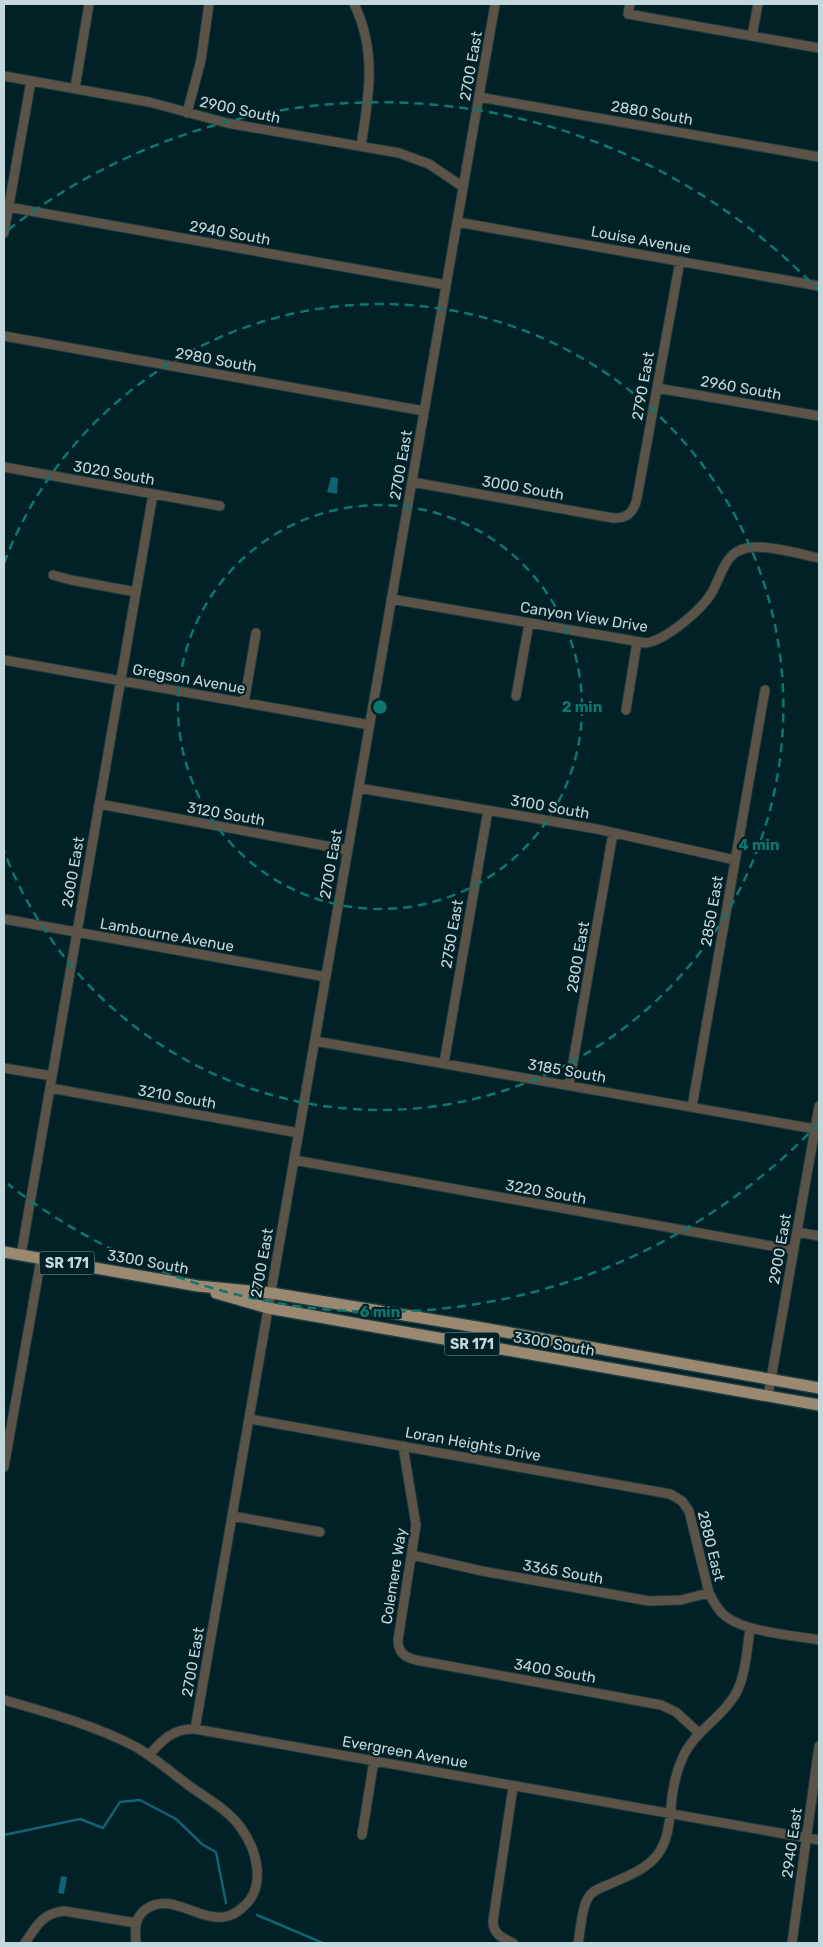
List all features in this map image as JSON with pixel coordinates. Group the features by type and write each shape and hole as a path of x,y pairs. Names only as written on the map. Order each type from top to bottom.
{"main road":[{"name":"3300 South","path":"4,1252 198,1286 271,1292 819,1388"},
{"name":"3300 South","path":"198,1286 268,1308 819,1406"}],"street":[{"path":"75,88 89,4"},
{"path":"187,112 201,60 209,4"},
{"path":"354,4 365,32 370,69 369,93 361,146"},
{"name":"2700 East","path":"195,1729 495,4"},
{"path":"630,4 628,14 819,48"},
{"path":"752,36 758,4"},
{"name":"2900 South","path":"4,76 149,102 227,123 399,153 420,159 464,187"},
{"path":"4,233 31,81"},
{"name":"2880 South","path":"479,97 819,157"},
{"name":"2940 South","path":"8,207 446,285"},
{"name":"Louise Avenue","path":"457,222 819,286"},
{"name":"2790 East","path":"629,515 634,508 637,498 680,261"},
{"name":"2980 South","path":"4,336 424,411"},
{"name":"2960 South","path":"657,388 819,416"},
{"name":"3020 South","path":"4,467 220,506"},
{"name":"3000 South","path":"412,482 613,518 622,518 629,515"},
{"name":"2600 East","path":"21,1255 153,494"},
{"name":"Canyon View Drive","path":"392,599 646,643 657,641 676,629 709,597 727,561 742,549 761,547 819,558"},
{"path":"53,574 71,580 136,592"},
{"path":"516,696 529,624"},
{"path":"244,703 256,633"},
{"path":"626,710 637,642"},
{"name":"Gregson Avenue","path":"4,660 370,725"},
{"name":"2850 East","path":"692,1107 765,690"},
{"name":"3100 South","path":"359,788 613,833 735,860"},
{"name":"3120 South","path":"99,804 348,850"},
{"name":"2750 East","path":"444,1063 488,810"},
{"name":"2800 East","path":"569,1086 613,833"},
{"name":"Lambourne Avenue","path":"4,919 326,977"},
{"name":"3185 South","path":"315,1041 815,1129"},
{"path":"4,1068 52,1076"},
{"name":"3210 South","path":"50,1088 299,1133"},
{"name":"2900 East","path":"768,1396 819,1106"},
{"name":"3220 South","path":"294,1160 794,1250"},
{"path":"797,1232 819,1236"},
{"path":"4,1467 41,1259"},
{"name":"Loran Heights Drive","path":"250,1419 664,1492 676,1497 687,1506"},
{"name":"Colemere Way","path":"400,1651 398,1636 412,1555 416,1519 403,1446"},
{"name":"2880 East","path":"687,1506 694,1523 709,1593"},
{"path":"233,1516 320,1532"},
{"name":"3365 South","path":"412,1555 482,1572 649,1601 681,1600 709,1593"},
{"path":"709,1593 714,1604 723,1614 736,1623 750,1628 819,1640"},
{"path":"578,1943 590,1895 598,1889 649,1864 658,1854 664,1842 670,1821 682,1759 690,1743 727,1705 735,1694 742,1676 750,1628"},
{"name":"3400 South","path":"400,1651 405,1656 416,1660 661,1705 676,1712 699,1733"},
{"path":"4,1700 84,1725 149,1755 228,1814 240,1826 247,1837 256,1859 257,1879 249,1902 240,1910 223,1917 200,1913 174,1904 153,1906 139,1916 136,1922 136,1943"},
{"name":"Evergreen Avenue","path":"149,1755 166,1737 185,1729 195,1729 819,1840"},
{"name":"2940 East","path":"792,1943 819,1746"},
{"path":"362,1835 374,1760"},
{"path":"513,1786 493,1921 498,1935 513,1943"},
{"path":"25,1943 45,1917 53,1912 64,1911 136,1922"}],"water":[{"path":"331,477 338,478 337,494 327,492"},
{"path":"61,1876 67,1877 64,1894 58,1893"}],"waterway":[{"path":"4,1835 80,1819 103,1828 120,1802 140,1800 176,1819 203,1845 216,1852 226,1903"},
{"path":"257,1915 323,1943"}]}
